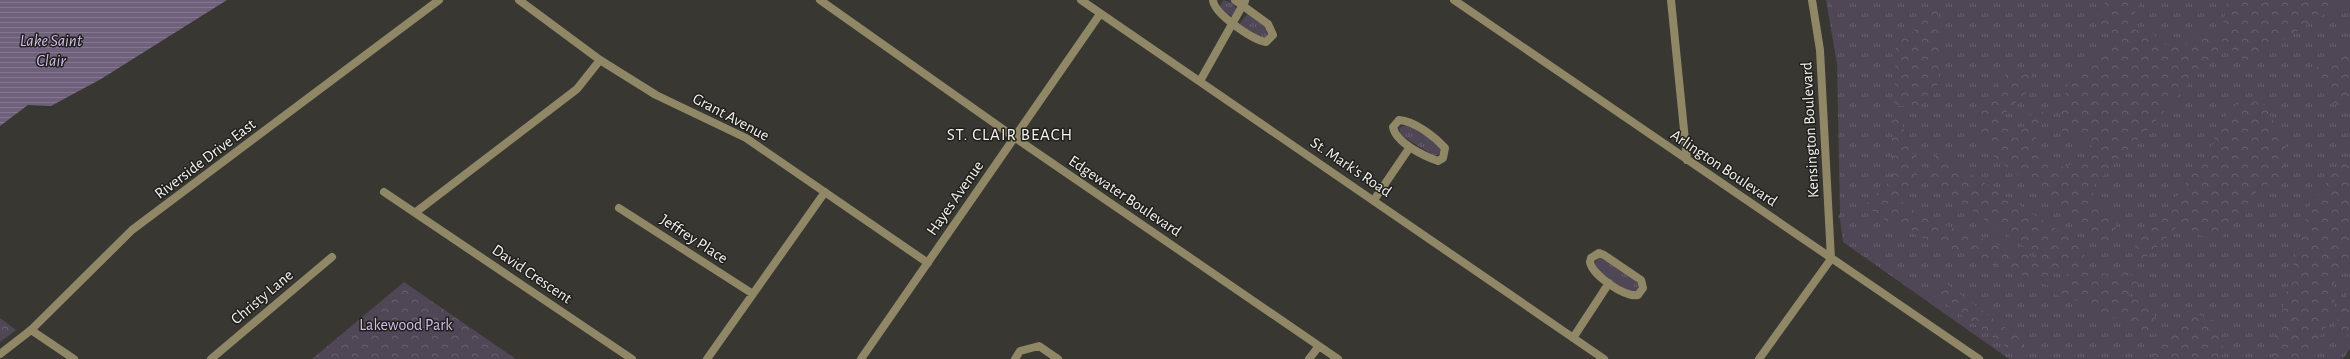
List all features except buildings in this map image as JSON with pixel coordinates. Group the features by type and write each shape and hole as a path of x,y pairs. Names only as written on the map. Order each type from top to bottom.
{"street":[{"name":"Riverside Drive East","path":"0,354 31,330 132,230 439,0"},
{"name":"Grant Avenue","path":"519,0 600,60 656,95 746,138 928,263"},
{"name":"Edgewater Boulevard","path":"820,0 1014,137 1338,359"},
{"name":"St. Mark's Road","path":"1081,0 1604,359"},
{"path":"1200,81 1233,24 1241,2 1268,24 1273,35 1266,42 1260,42 1233,24 1216,10 1213,0"},
{"name":"Arlington Boulevard","path":"1454,0 1979,359"},
{"path":"1671,0 1687,160"},
{"name":"Kensington Boulevard","path":"1812,0 1820,50 1831,258"},
{"name":"Hayes Avenue","path":"861,359 1100,14"},
{"path":"416,212 577,88 600,60"},
{"path":"1399,120 1408,122 1440,142 1445,148 1446,154 1438,161 1410,147 1394,132 1395,123 1399,120"},
{"path":"1374,200 1410,147"},
{"name":"David Crescent","path":"384,192 416,212 632,359"},
{"path":"708,359 825,192"},
{"name":"Jeffrey Place","path":"619,208 753,294"},
{"path":"1595,254 1604,254 1641,280 1643,288 1638,295 1634,296 1609,284 1591,267 1590,262 1595,254"},
{"name":"Christy Lane","path":"211,359 332,257"},
{"path":"1759,359 1831,258"},
{"path":"1573,338 1609,284"},
{"path":"31,330 74,359"},
{"path":"1015,359 1020,351 1039,346 1058,359"},
{"path":"1309,359 1319,346"}],"green space":[{"path":"1223,0 1234,3 1236,9 1232,16 1222,11 1220,6"},
{"path":"1826,0 2350,0 2350,349 2343,359 2009,359 1843,242 1840,219 1838,217 1840,213 1837,64"},
{"path":"2107,0 2142,0 2132,17 2140,33 2154,34 2159,43 2184,47 2200,33 2218,35 2218,51 2152,125 2095,184 2092,198 2117,221 2112,248 1993,156 1979,134 1980,112 2008,72 2032,72 2026,93 2005,113 2006,124 2015,139 2035,108 2046,114 2034,144 2054,168 2082,163 2092,146 2057,128 2070,77 2116,35 2094,20"},
{"path":"2228,0 2348,0 2246,62 2220,39"},
{"path":"1935,6 1942,25 1941,63 1937,85 1917,106 1894,106 1896,45 1914,31 1922,8"},
{"path":"1248,13 1265,26 1268,37 1262,38 1239,24"},
{"path":"2350,46 2350,97 2337,107 2311,71"},
{"path":"2258,96 2286,141 2283,175 2257,191 2219,241 2176,228 2142,262 2132,250 2180,192 2214,143 2215,128 2241,99"},
{"path":"1900,117 1911,152 1919,160 1914,191 1899,200 1917,213 1947,226 2046,262 1921,175 1938,153 2084,247 2085,267 2059,271 2052,266 2050,286 1924,239 1877,216 1866,204 1892,179 1892,121"},
{"path":"1405,125 1413,127 1440,146 1442,149 1440,154 1434,156 1401,135 1399,128"},
{"path":"2350,155 2350,253 2333,286 2336,312 2305,359 2271,359 2289,281 2309,207 2339,165"},
{"path":"1598,258 1601,258 1636,280 1638,286 1637,291 1634,292 1623,287 1601,274 1594,264"},
{"path":"2096,268 2114,281 2126,271 2139,281 2128,296 2146,301 2156,318 2153,334 2132,333 2120,317 2104,320 2088,304 2056,295 2063,280 2070,272 2080,269"},
{"name":"Lakewood Park","path":"404,282 516,359 312,359"},
{"path":"1945,283 2022,340 2024,354 2020,356 1926,290 1929,287"},
{"path":"2350,287 2350,332 2343,342 2335,326"},
{"path":"2188,311 2221,323 2223,351 2220,359 2155,359 2152,352"},
{"path":"0,318 16,330 0,342"}],"water":[{"name":"Lake Saint Clair","path":"0,0 227,0 101,79 51,106 28,105 0,126"}],"district":[{"name":"ST. CLAIR BEACH","path":"1010,134"}]}
